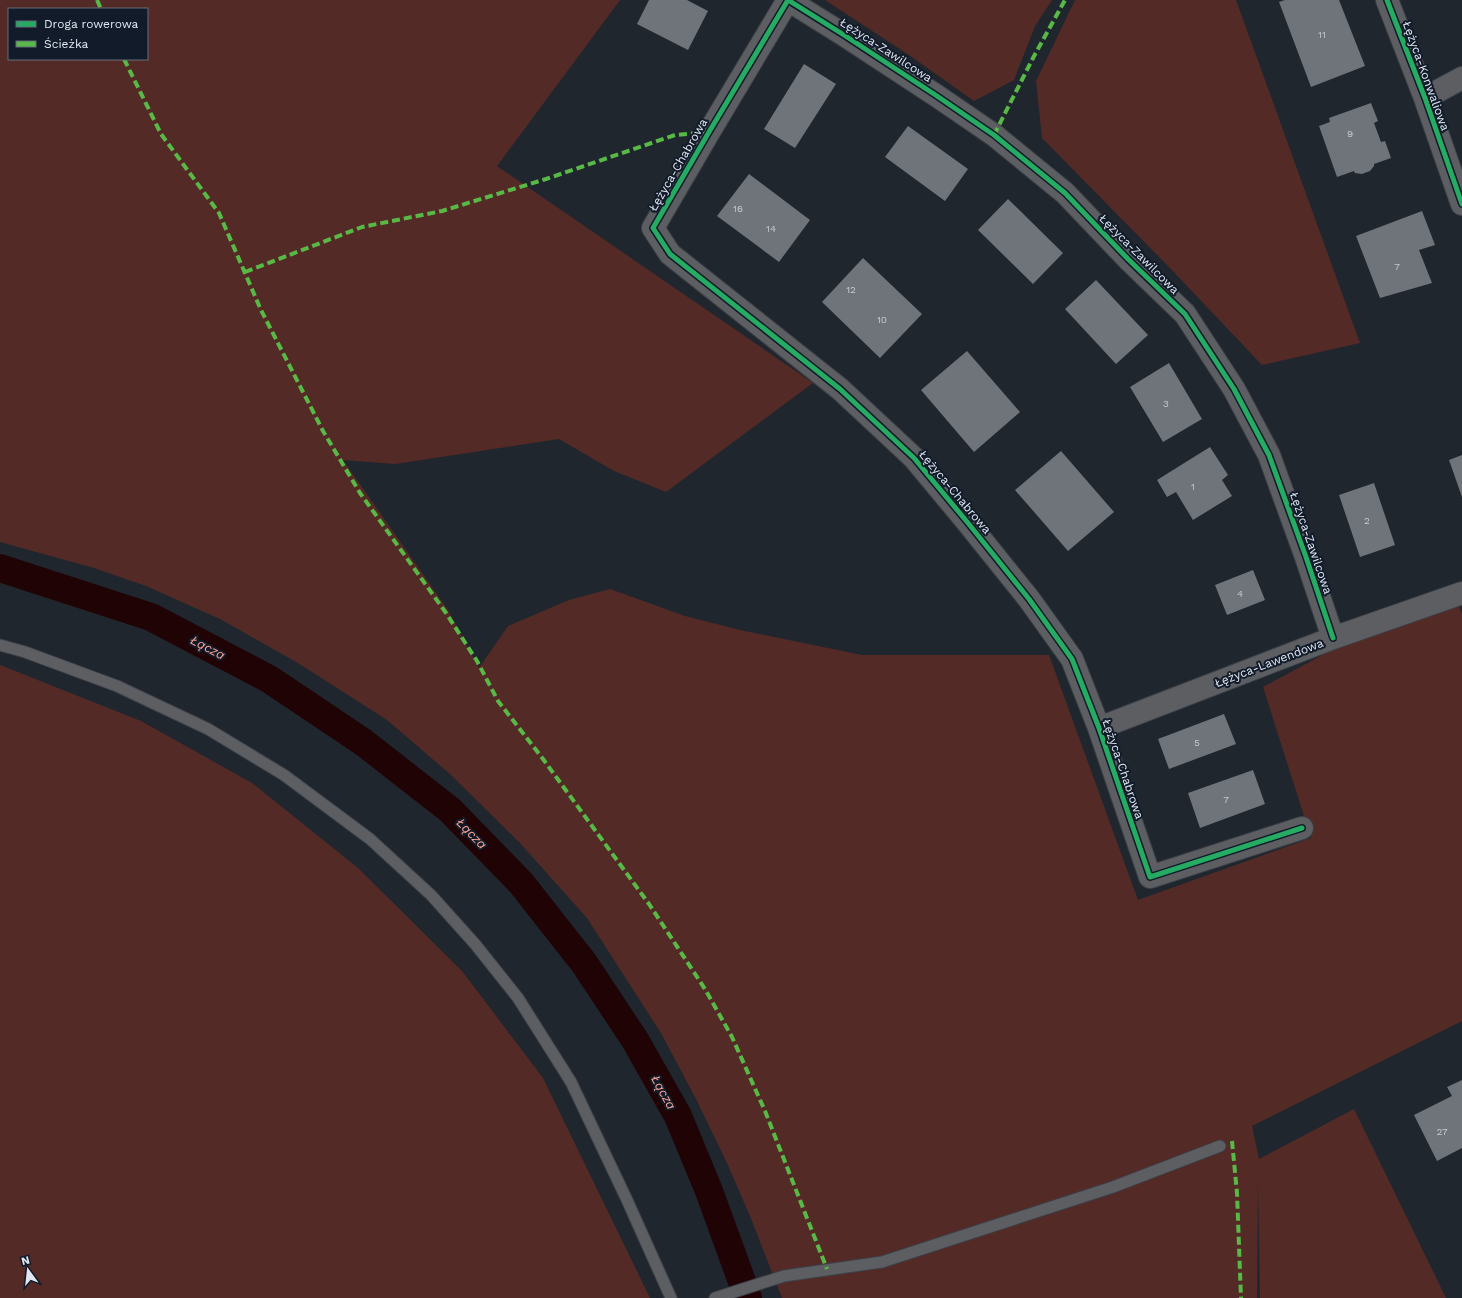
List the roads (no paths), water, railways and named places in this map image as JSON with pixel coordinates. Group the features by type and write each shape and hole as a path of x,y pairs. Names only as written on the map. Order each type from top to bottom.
{"street":[{"name":"Łężyca-Zawilcowa","path":"788,0 884,61 994,135 1065,193 1128,259 1185,314 1234,389 1269,455 1306,557 1332,638"},
{"name":"Łężyca-Chabrowa","path":"788,0 653,228 670,254 840,389 914,458 1029,599 1072,659 1099,728 1150,877 1302,828"},
{"name":"Łężyca-Konwaliowa","path":"1387,0 1425,98 1462,204"},
{"path":"1425,98 1462,78"},
{"name":"Łężyca-Lawendowa","path":"1099,728 1332,638 1462,593"}],"lane":[{"path":"0,645 25,652 118,686 208,729 284,775 370,839 431,895 476,944 518,998 571,1082 627,1200 671,1298"},
{"path":"715,1298 784,1276 882,1262 1113,1187 1220,1146"}],"waterway":[{"name":"Łącza","path":"0,568 151,617 269,679 363,742 450,810 521,883 584,963 635,1040 678,1116 709,1191 748,1298"}]}
